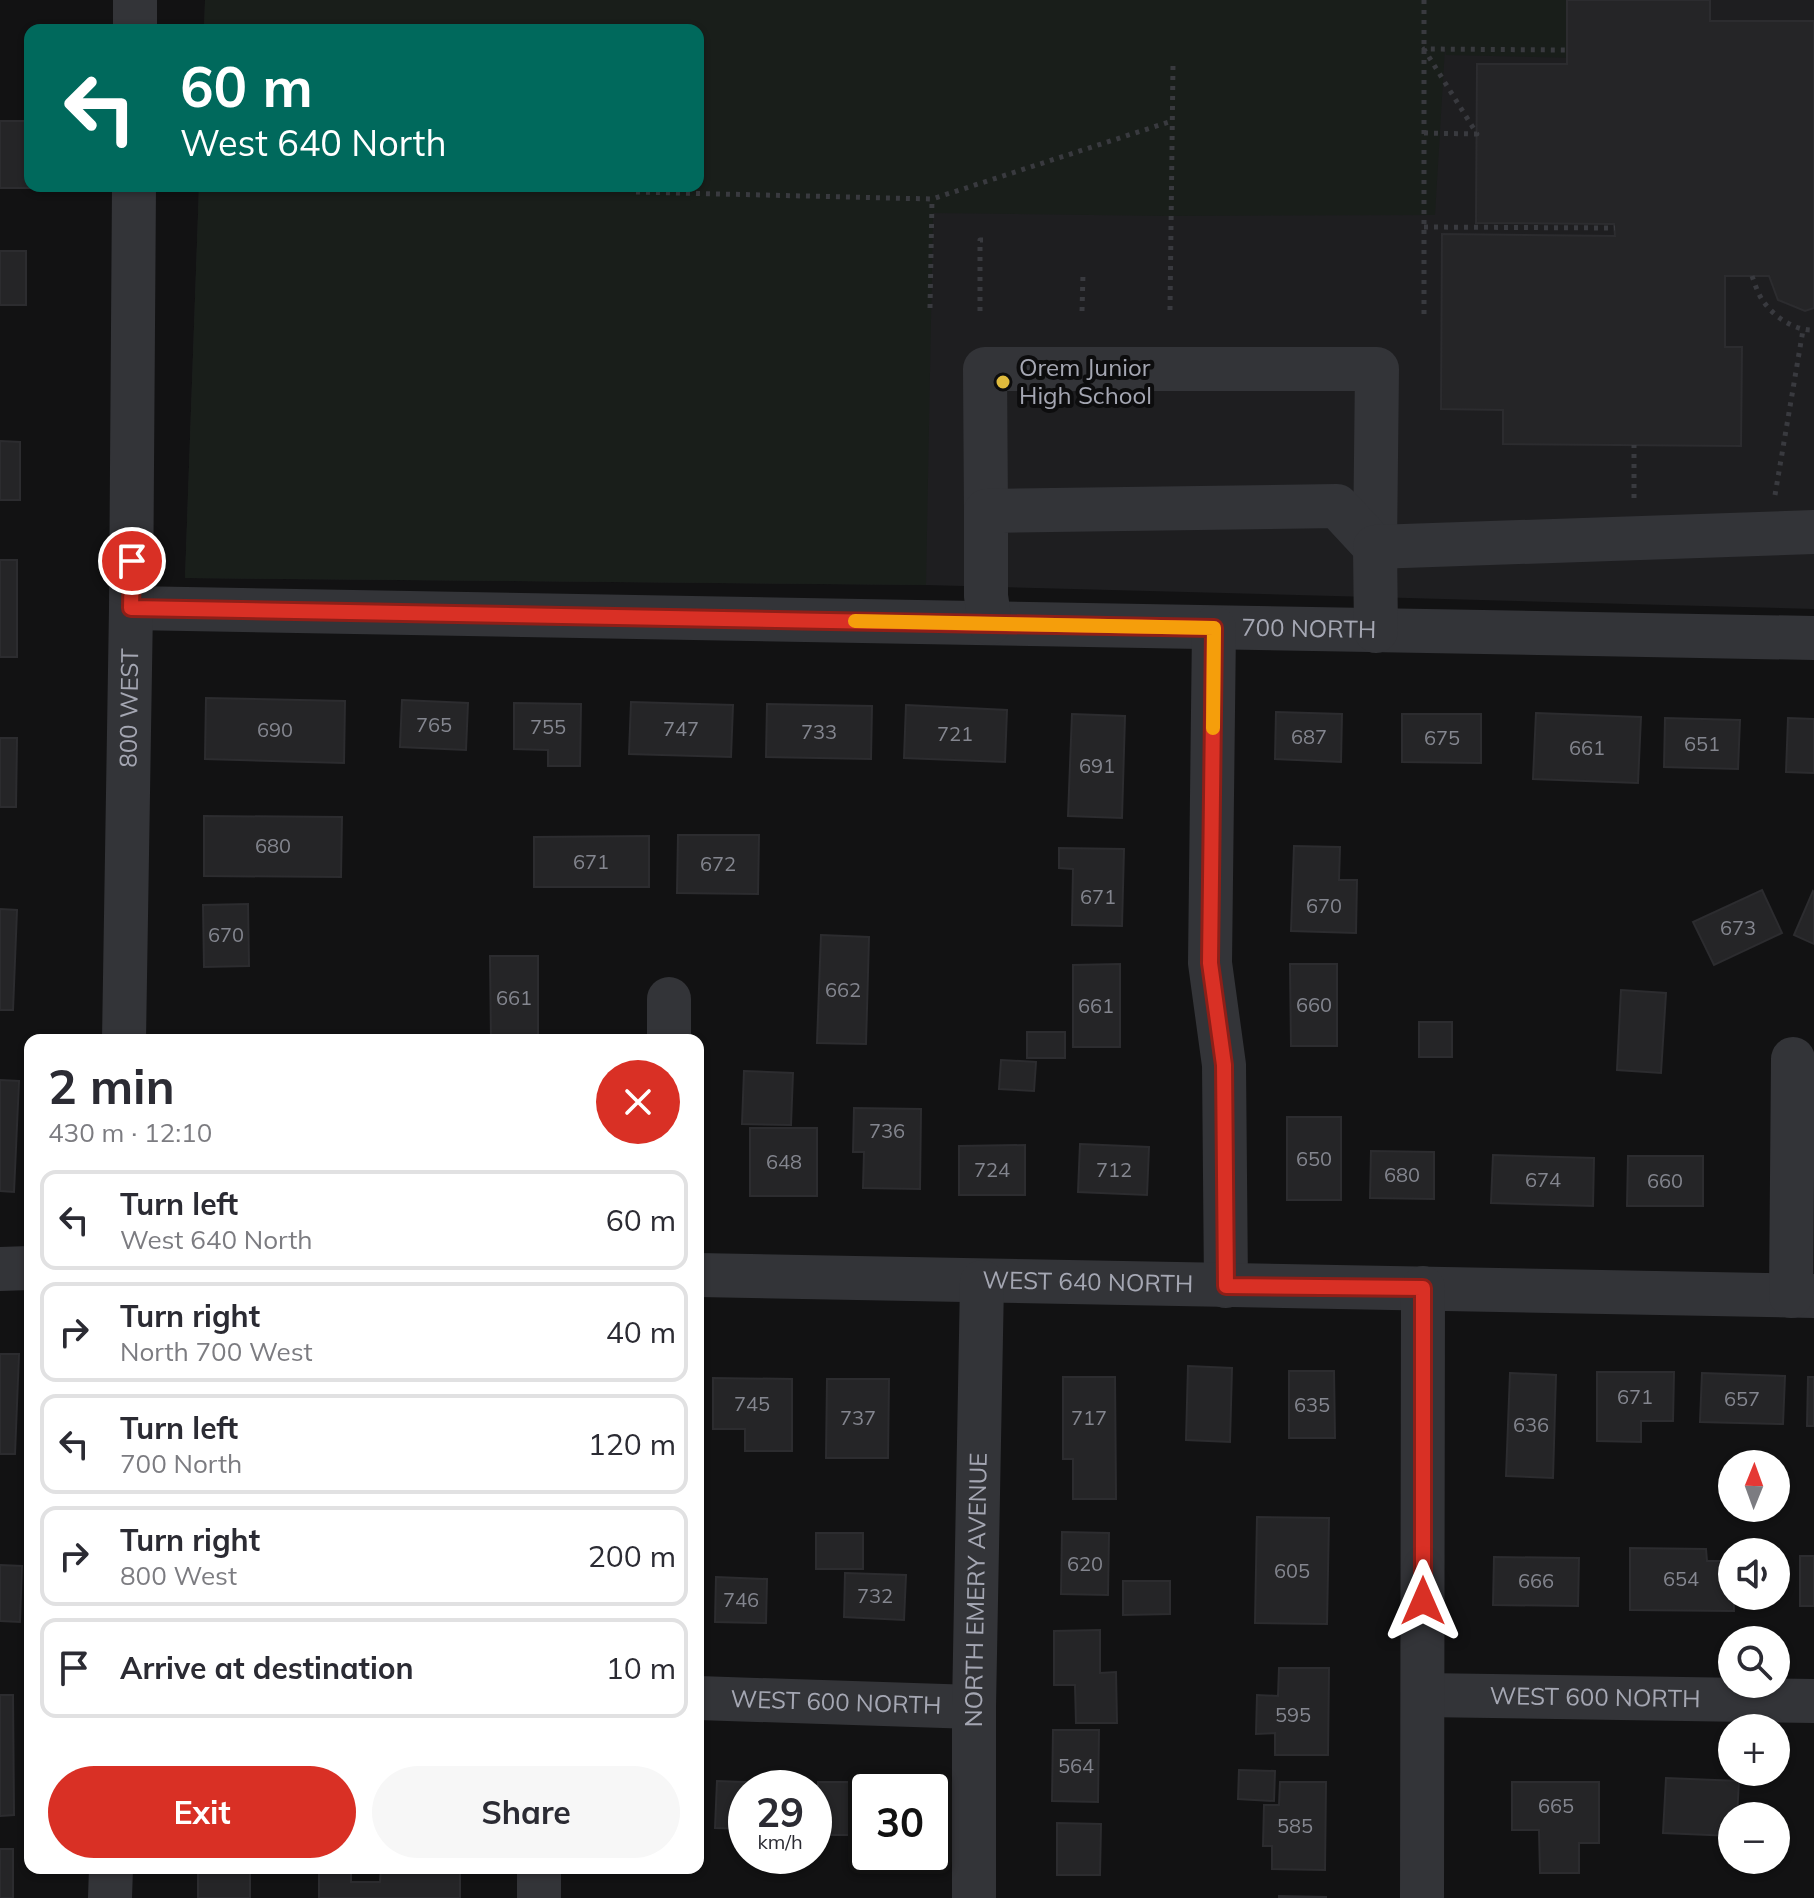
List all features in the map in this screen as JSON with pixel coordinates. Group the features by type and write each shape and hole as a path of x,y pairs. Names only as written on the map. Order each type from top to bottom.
{"street":[{"path":"135,0 135,24"},
{"name":"800 WEST","path":"124,1034 134,192"},
{"path":"990,623 986,596 985,369 1377,369 1376,631"},
{"path":"986,511 1337,506 1375,547 1814,532"},
{"name":"700 NORTH","path":"131,608 1814,638"},
{"path":"1214,628 1210,963 1224,1065 1226,1286"},
{"path":"1793,1059 1803,1296"},
{"path":"0,1269 24,1268"},
{"name":"WEST 640 NORTH","path":"704,1275 1803,1296"},
{"name":"NORTH EMERY AVENUE","path":"974,1898 974,1707 982,1282"},
{"path":"1422,1898 1423,1288"},
{"name":"WEST 600 NORTH","path":"1423,1695 1814,1701"},
{"name":"WEST 600 NORTH","path":"704,1698 974,1707"},
{"path":"110,1898 111,1874"},
{"path":"539,1874 539,1898"}],"path":[{"path":"1424,0 1424,315"},
{"path":"1424,49 1567,50"},
{"path":"1424,49 1477,134 1424,133"},
{"path":"1170,310 1173,65"},
{"path":"636,192 932,199 1172,121"},
{"path":"930,308 932,199"},
{"path":"1424,227 1615,228"},
{"path":"980,311 980,240 986,240"},
{"path":"1082,311 1083,274"},
{"path":"1752,276 1763,302 1789,325 1814,330"},
{"path":"1775,499 1803,330"},
{"path":"1634,445 1634,498"}],"shaded area":[{"name":"Orem Junior High School","path":"205,0 1814,0 1814,609 926,585 185,578 199,192 704,192 704,24 204,24"},
{"path":"205,0 1579,0 1580,58 1446,55 1445,47 1435,215 933,213 926,585 185,578 199,192 704,192 704,24 204,24"}],"building":[{"path":"1567,0 1710,0 1710,21 1814,21 1814,308 1805,311 1778,300 1769,276 1725,276 1725,347 1742,347 1741,446 1503,444 1503,410 1441,409 1442,234 1615,236 1614,224 1476,223 1477,64 1567,64"},
{"path":"0,121 24,121 24,188 0,188"},
{"path":"0,251 26,251 26,305 0,305"},
{"path":"0,441 20,442 20,500 0,500"},
{"path":"0,560 17,560 17,657 0,657"},
{"path":"206,698 345,701 344,763 205,759"},
{"path":"402,700 468,703 466,750 400,747"},
{"path":"631,702 733,705 731,757 629,754"},
{"path":"514,703 581,704 580,766 548,766 548,750 514,749"},
{"path":"767,704 872,706 871,759 766,757"},
{"path":"906,705 1007,710 1005,762 904,758"},
{"path":"1276,712 1342,714 1341,762 1275,759"},
{"path":"1536,713 1641,717 1638,783 1533,779"},
{"path":"1072,714 1125,716 1122,818 1068,816"},
{"path":"1402,714 1481,714 1481,763 1402,762"},
{"path":"1665,718 1740,720 1738,769 1664,767"},
{"path":"1788,718 1814,719 1814,773 1786,772"},
{"path":"0,738 17,738 16,807 0,807"},
{"path":"204,816 342,817 341,877 204,876"},
{"path":"678,835 759,835 758,894 677,893"},
{"path":"649,836 649,887 534,887 534,837"},
{"path":"1294,846 1340,847 1339,880 1357,880 1356,933 1291,931"},
{"path":"1059,848 1124,849 1122,926 1072,925 1073,869 1059,868"},
{"path":"1762,890 1782,933 1714,965 1693,922"},
{"path":"1814,892 1814,944 1794,935"},
{"path":"248,904 249,966 204,967 203,905"},
{"path":"0,909 17,910 13,1010 0,1010"},
{"path":"821,935 869,937 866,1044 817,1043"},
{"path":"490,956 538,956 538,1034 491,1034"},
{"path":"1120,964 1120,1047 1073,1047 1073,965"},
{"path":"1290,964 1337,964 1337,1046 1291,1046"},
{"path":"1621,990 1666,993 1661,1073 1617,1070"},
{"path":"1419,1022 1452,1022 1452,1057 1419,1057"},
{"path":"1027,1032 1065,1032 1065,1058 1027,1058"},
{"path":"1001,1060 1036,1062 1034,1091 999,1089"},
{"path":"744,1071 793,1073 791,1125 742,1124"},
{"path":"0,1080 19,1081 14,1192 0,1191"},
{"path":"854,1108 921,1109 920,1189 863,1188 864,1152 853,1152"},
{"path":"1287,1117 1341,1117 1341,1200 1287,1200"},
{"path":"750,1128 817,1128 817,1196 750,1196"},
{"path":"1080,1144 1149,1147 1147,1195 1078,1192"},
{"path":"1025,1145 1025,1195 959,1195 959,1146"},
{"path":"1371,1151 1434,1152 1434,1199 1370,1198"},
{"path":"1493,1155 1594,1158 1593,1206 1491,1203"},
{"path":"1628,1156 1703,1156 1703,1206 1627,1206"},
{"path":"0,1354 19,1354 15,1454 0,1454"},
{"path":"1188,1366 1232,1368 1230,1442 1186,1440"},
{"path":"1289,1371 1334,1371 1335,1438 1289,1438"},
{"path":"1597,1372 1674,1372 1673,1421 1641,1421 1641,1442 1597,1441"},
{"path":"1510,1373 1556,1375 1553,1478 1506,1476"},
{"path":"1702,1373 1785,1376 1783,1424 1700,1422"},
{"path":"1063,1377 1115,1377 1116,1499 1073,1499 1073,1459 1063,1459"},
{"path":"1808,1377 1814,1377 1814,1426 1807,1426"},
{"path":"713,1378 792,1379 792,1451 745,1451 745,1429 713,1429"},
{"path":"827,1379 889,1379 888,1458 826,1458"},
{"path":"1257,1517 1329,1518 1327,1624 1255,1623"},
{"path":"1062,1532 1109,1533 1108,1595 1061,1594"},
{"path":"816,1533 863,1533 863,1569 816,1569"},
{"path":"1630,1548 1706,1549 1707,1561 1718,1561 1718,1610 1734,1611 1630,1610"},
{"path":"1800,1556 1814,1556 1814,1606 1800,1606"},
{"path":"1494,1557 1579,1558 1578,1606 1493,1605"},
{"path":"0,1565 22,1566 20,1622 0,1621"},
{"path":"845,1573 906,1575 904,1620 844,1617"},
{"path":"716,1577 767,1579 766,1623 715,1622"},
{"path":"1123,1581 1170,1581 1170,1614 1123,1615"},
{"path":"1100,1630 1100,1673 1116,1672 1117,1723 1076,1723 1075,1685 1054,1685 1054,1631"},
{"path":"1279,1668 1329,1668 1328,1755 1275,1755 1275,1733 1256,1734 1257,1695 1278,1696"},
{"path":"0,1695 13,1695 14,1815 0,1816"},
{"path":"1053,1730 1099,1730 1098,1802 1052,1801"},
{"path":"1239,1770 1275,1771 1274,1801 1238,1799"},
{"path":"1666,1778 1718,1780 1718,1786 1739,1786 1738,1802 1718,1802 1718,1835 1663,1833"},
{"path":"717,1781 728,1781 728,1828 715,1828"},
{"path":"832,1782 848,1782 848,1835 832,1835"},
{"path":"1280,1782 1326,1782 1325,1870 1272,1869 1272,1846 1263,1846 1264,1805 1279,1805"},
{"path":"1512,1782 1599,1782 1599,1843 1579,1843 1579,1873 1540,1873 1539,1830 1512,1830"},
{"path":"1057,1823 1101,1824 1100,1875 1057,1875"},
{"path":"0,1849 13,1849 13,1898 0,1898"},
{"path":"198,1874 250,1874 250,1898 198,1898"},
{"path":"319,1874 351,1874 351,1882 380,1882 381,1874 460,1874 460,1898 319,1898"},
{"path":"1326,1897 1326,1898 1279,1898"}],"slow traffic":[{"path":"855,621 1214,628 1213,728"}],"place":[{"name":"Orem Junior High School","path":"1003,382"}],"route":[{"path":"132,561 131,608 1214,628 1210,963 1224,1065 1226,1286 1423,1288 1423,1601"}]}
